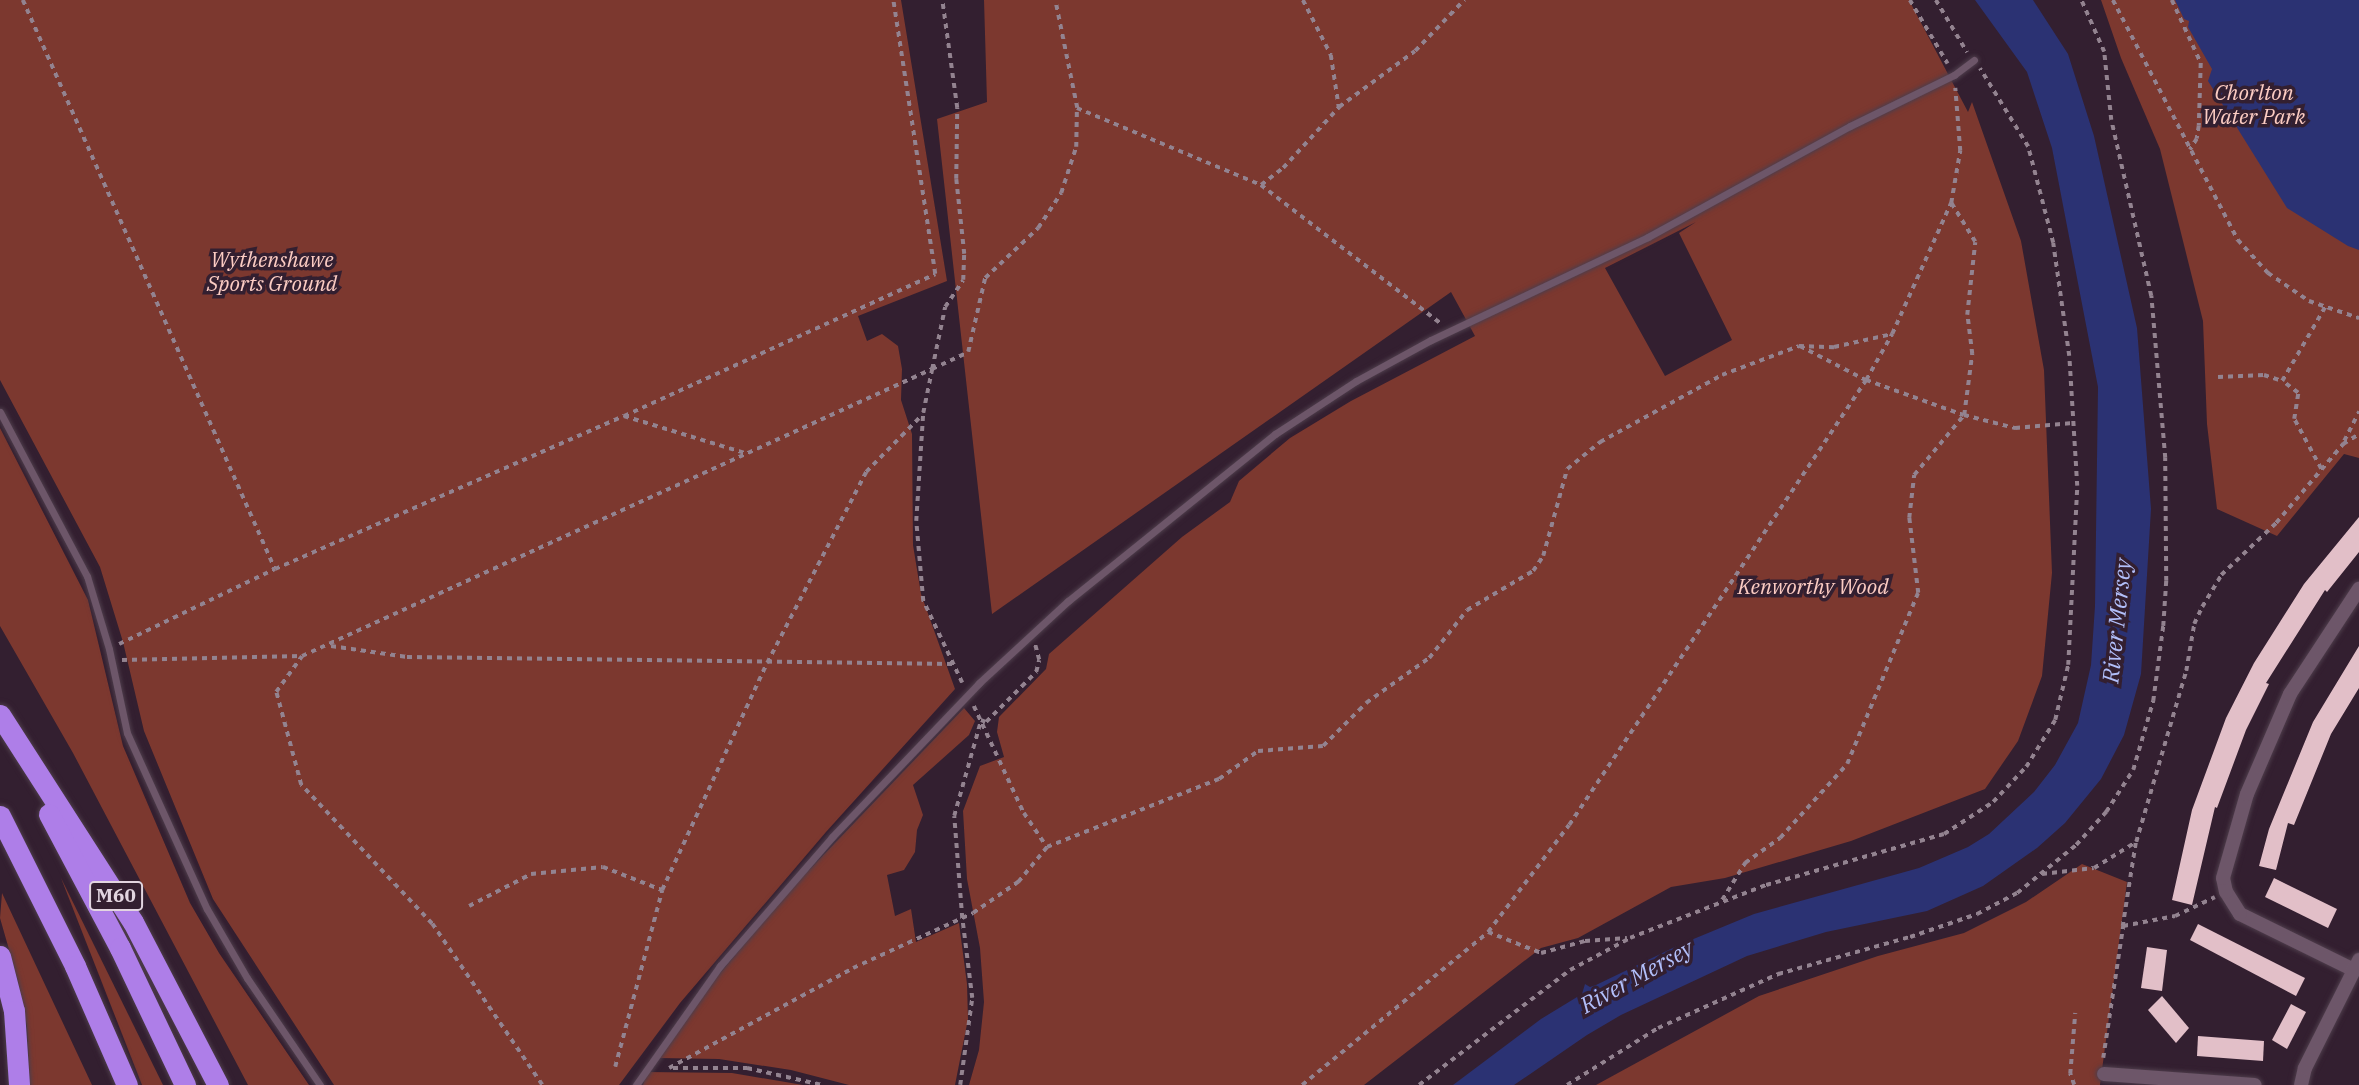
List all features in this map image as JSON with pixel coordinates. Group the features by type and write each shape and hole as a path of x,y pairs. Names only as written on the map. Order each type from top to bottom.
{"highway":[{"name":"M60","path":"0,715 134,922 218,1085"},
{"name":"M60","path":"0,722 120,948 185,1085"},
{"path":"0,816 75,966 127,1085"},
{"path":"0,956 14,1011 19,1085"}],"street":[{"path":"2301,1085 2305,1068 2356,965 2240,914 2226,892 2223,878 2227,856 2271,734 2290,694 2359,589"},
{"path":"2104,1074 2255,1085"}],"lane":[{"path":"636,1085 720,966 832,837 968,695 1088,585 1275,434 1356,380 1451,331 1648,237 1850,126 1954,75 1974,60"},
{"path":"0,412 87,576 111,660 127,733 207,909 247,978 320,1085"}],"path":[{"path":"23,0 275,569"},
{"path":"108,649 275,569 624,416 935,274 893,0"},
{"path":"942,0 957,108 956,179 964,254 963,280 945,307 923,413 916,521 923,601 1024,813 1047,847"},
{"path":"111,660 302,656 329,646 968,352 985,278 1038,228 1061,192 1076,147 1077,108 1055,0"},
{"path":"1303,0 1331,55 1339,107"},
{"path":"1261,184 1283,168 1339,107 1415,51 1464,0"},
{"path":"1303,1085 1488,932 1569,825 1866,380 1892,334 1951,203 1960,152 1954,75 1910,0"},
{"path":"1419,1085 1570,970 1630,938 1722,900 1944,834 1993,802 2026,767 2055,720 2068,665 2077,486 2069,356 2053,243 2028,147 1936,0"},
{"path":"1567,1085 1658,1028 1778,974 1910,937 1977,914 2017,893 2076,845 2106,812 2133,770 2152,701 2166,581 2165,458 2151,296 2111,120 2104,52 2081,0"},
{"path":"2113,0 2238,240 2268,273 2325,307 2359,318"},
{"path":"2172,0 2201,63 2199,126 2197,139 2190,150"},
{"path":"1077,108 1261,184 1451,331"},
{"path":"1722,900 1745,863 1780,838 1847,764 1918,593 1909,518 1914,475 1964,415 1972,354 1967,315 1975,242 1951,203"},
{"path":"2282,381 2325,307"},
{"path":"822,1085 747,1068 669,1068 853,968 962,918 1018,882 1047,847 1219,779 1258,751 1323,746 1366,703 1429,658 1467,610 1533,571 1543,556 1567,469 1600,442 1722,375 1799,346 1834,347 1892,334"},
{"path":"1799,346 1866,380 1964,415 2015,428 2073,423"},
{"path":"2218,377 2264,375 2282,381 2298,393 2294,419 2321,469"},
{"path":"2104,1074 2103,1053 2136,842 2186,671 2194,624 2221,575 2276,523 2343,444 2359,412"},
{"path":"615,1067 662,890 766,663 866,472 923,413"},
{"path":"624,416 747,453"},
{"path":"2343,444 2359,434"},
{"path":"981,720 986,722 1035,672 1040,660 1030,636"},
{"path":"329,646 407,657 953,664"},
{"path":"302,656 276,692 301,785 432,924 542,1085"},
{"path":"960,1085 972,998 954,816 981,720"},
{"path":"2040,874 2094,868 2136,842"},
{"path":"469,906 531,874 603,867 662,890"},
{"path":"2123,926 2175,916 2226,892"},
{"path":"1488,932 1542,953 1586,941 1630,938"},
{"path":"2074,1085 2070,1074 2075,1013"}],"green space":[{"name":"Wythenshawe Sports Ground","path":"0,0 901,0 947,281 858,316 867,341 882,334 898,346 902,369 901,400 912,434 913,545 921,594 955,689 826,832 680,1003 619,1085 334,1085 213,899 144,731 123,642 100,567 0,380"},
{"name":"Kenworthy Wood","path":"984,0 1909,0 1968,112 1972,102 2021,241 2044,370 2052,573 2042,676 2018,741 1985,789 1851,841 1725,878 1671,887 1578,938 1541,948 1364,1085 969,1085 979,1050 984,1002 980,948 967,879 963,811 980,766 1004,757 997,732 999,717 1046,669 1049,654 1182,537 1230,502 1239,481 1290,438 1351,401 1475,336 1451,292 992,614 937,119 987,102","holes":["1696,222 1679,233 1732,340 1665,376 1605,268"]},
{"name":"Chorlton Water Park","path":"2101,0 2359,0 2359,458 2344,454 2277,536 2217,509 2207,424 2203,321 2160,149 2121,58"},
{"path":"0,428 88,600 123,746 190,903 219,953 309,1085 248,1085 73,753 0,626"},
{"path":"964,708 975,721 969,735 913,785 923,815 917,830 915,852 904,870 887,875 895,916 911,909 916,942 959,923 967,984 968,1019 955,1085 849,1085 791,1070 719,1059 659,1058 700,997 790,890"},
{"path":"2082,864 2127,882 2100,1085 1596,1085 1759,996 1878,956 1964,933 2026,902"},
{"path":"61,878 163,1085 142,1085"},
{"path":"2,893 92,1085 30,1085 27,1026 18,981 0,918"},
{"path":"647,1072 732,1073 803,1085 643,1085"}],"water":[{"name":"River Mersey","path":"1975,0 2033,0 2068,54 2094,136 2137,328 2151,509 2141,674 2124,735 2101,779 2065,823 2037,848 1983,886 1927,911 1826,932 1747,956 1621,1015 1514,1085 1453,1085 1541,1019 1582,994 1585,984 1590,987 1596,985 1679,945 1754,914 1919,868 1968,847 1989,834 2034,792 2055,765 2078,723 2091,665 2095,606 2098,387 2052,148 2027,72"},
{"name":"Chorlton Water Park","path":"2175,0 2359,0 2359,250 2287,208 2208,81 2212,69 2188,27 2189,21 2184,19"}],"building":[{"path":"2359,517 2359,552 2327,592 2325,590 2266,683 2269,684 2246,730 2217,808 2215,807 2192,905 2172,900 2192,810 2226,718 2254,663 2304,584"},
{"path":"2359,646 2359,688 2331,734 2294,825 2288,823 2276,870 2259,866 2269,829 2313,722"},
{"path":"2274,878 2337,909 2328,928 2265,897"},
{"path":"2198,924 2305,978 2296,996 2190,940"},
{"path":"2147,947 2167,950 2162,991 2141,988"},
{"path":"2162,996 2189,1028 2176,1043 2148,1010"},
{"path":"2291,1004 2306,1012 2287,1049 2272,1040"},
{"path":"2198,1036 2264,1041 2263,1061 2197,1056"}]}
